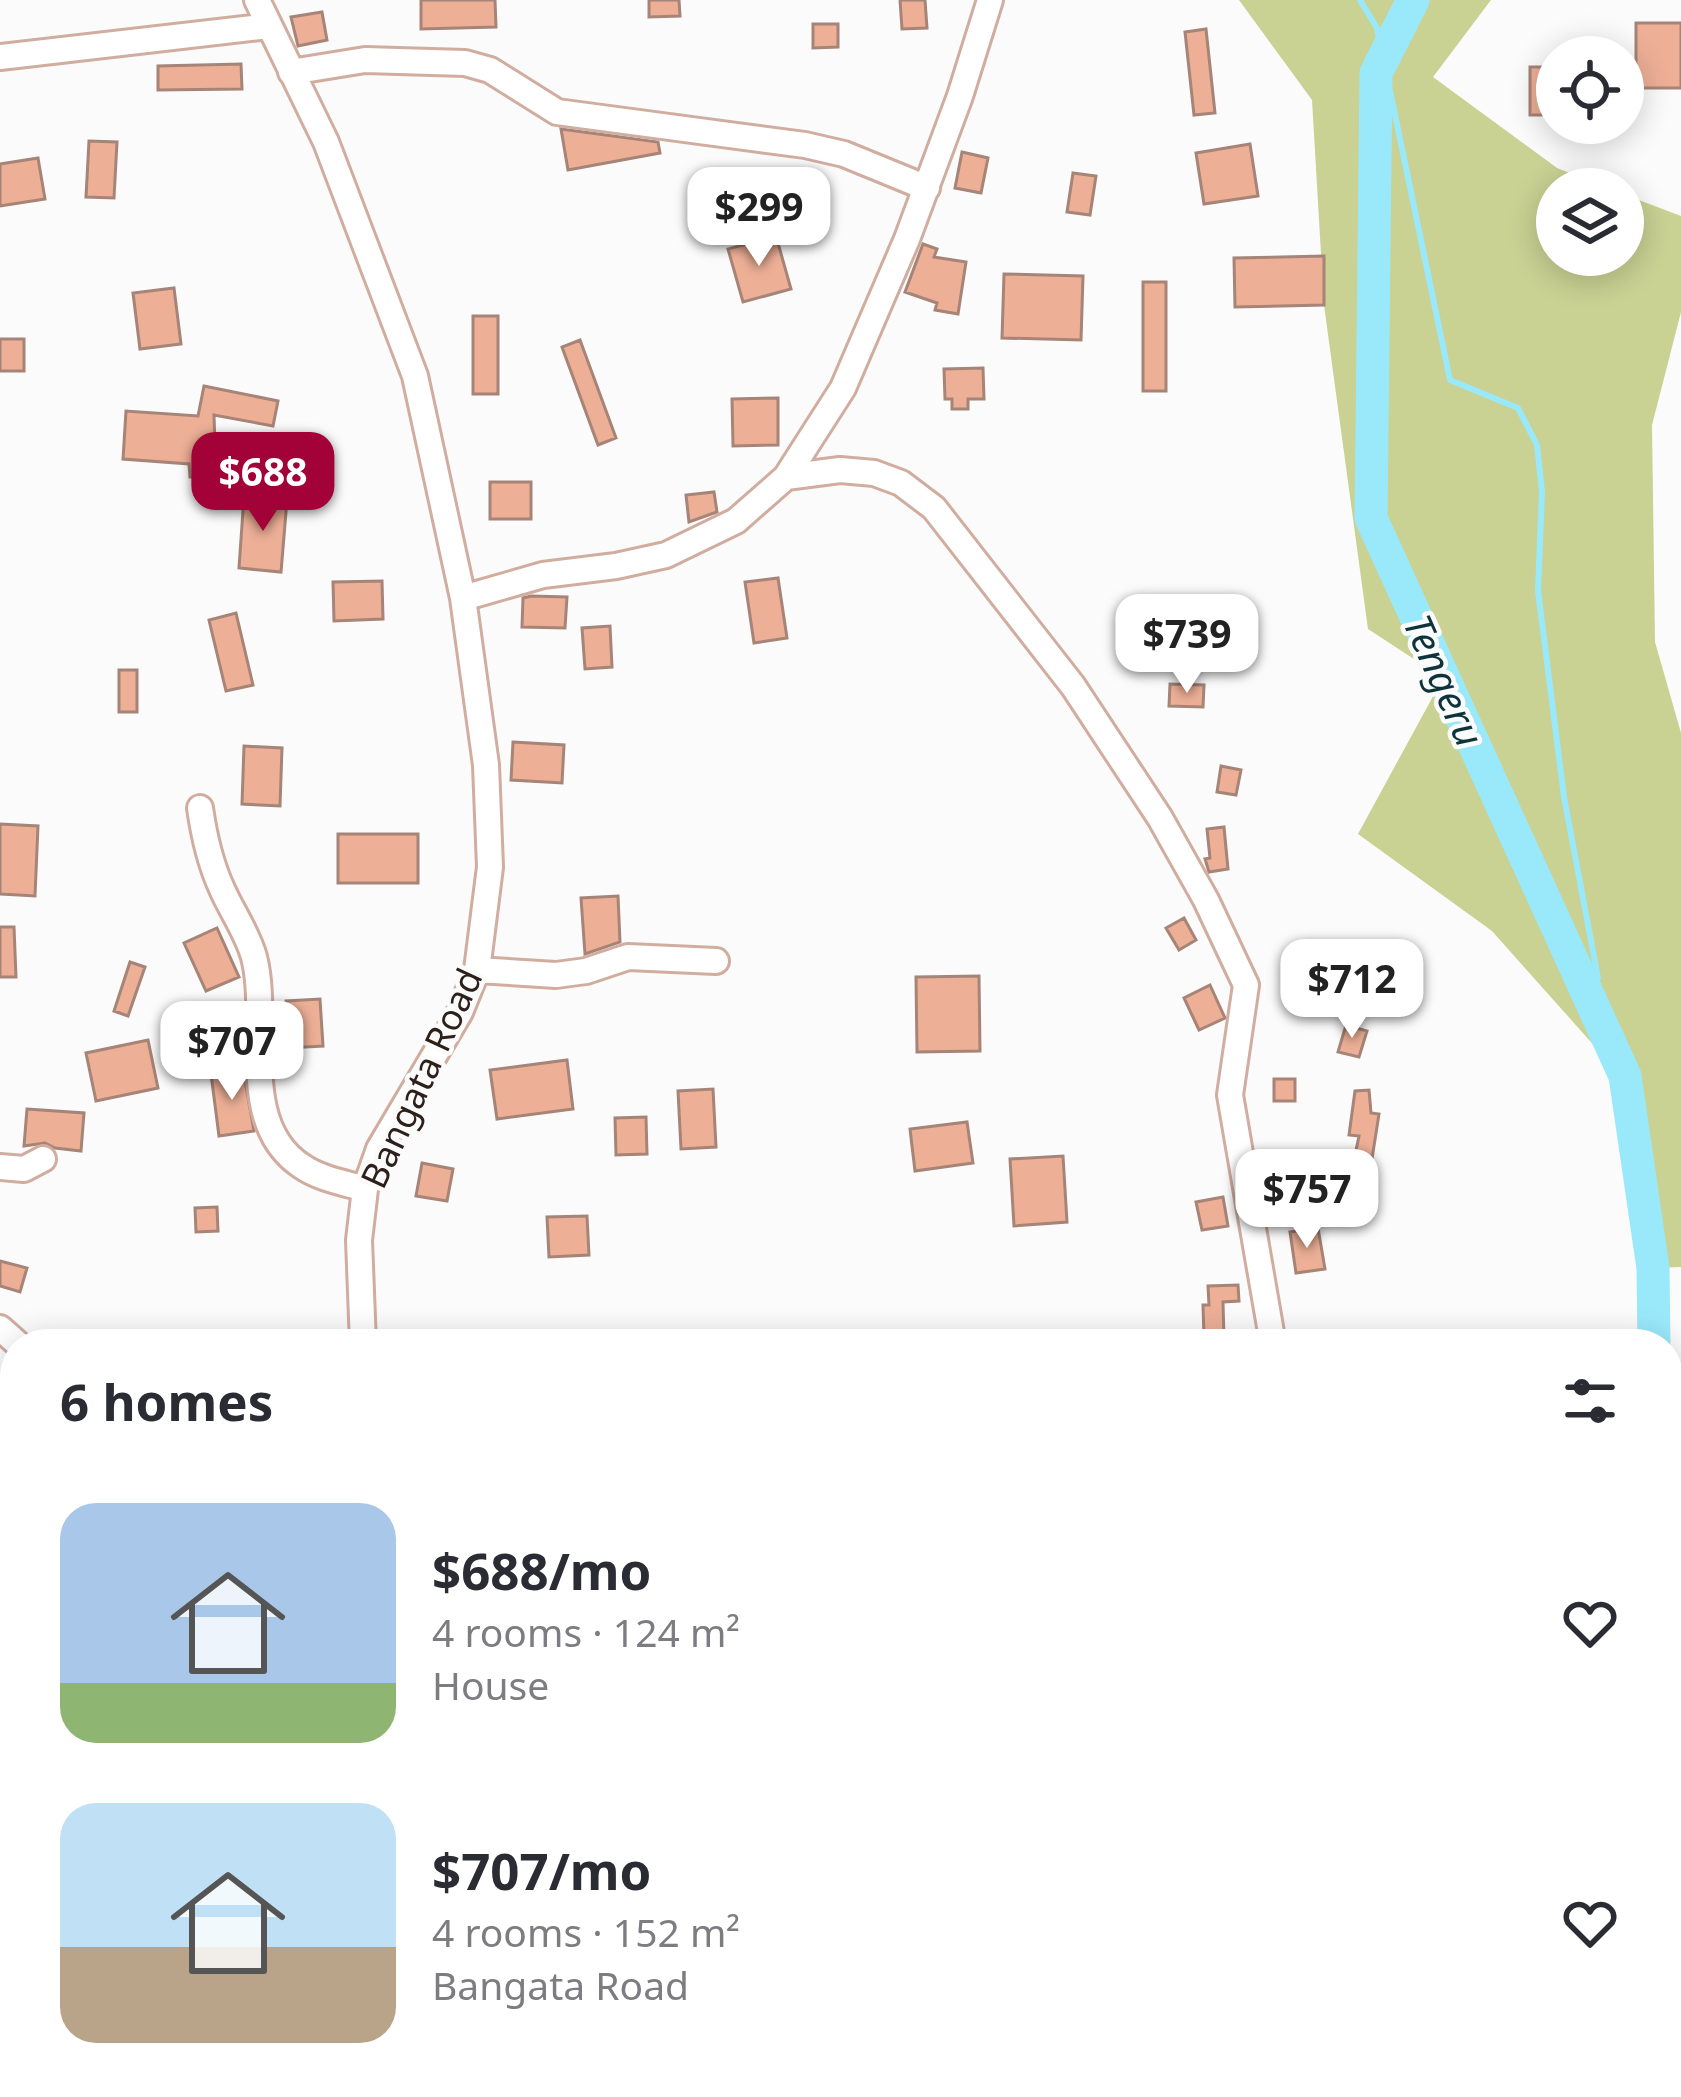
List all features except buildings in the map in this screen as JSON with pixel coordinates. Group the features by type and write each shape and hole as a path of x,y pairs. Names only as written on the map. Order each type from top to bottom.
{"street":[{"name":"Bangata Road","path":"257,0 326,142 415,376 463,598 486,765 490,867 477,970 460,1012 379,1150 365,1189 359,1240 362,1329"},
{"path":"463,598 510,582 616,566 681,549 736,521 786,477 843,388 928,188 990,0"},
{"path":"0,57 269,26"},
{"path":"291,72 365,61 465,63 490,70 557,112 805,145 844,154 928,188"},
{"path":"786,477 840,470 874,472 901,483 934,508 1072,686 1160,818 1246,985 1230,1096 1270,1329"},
{"path":"200,808 211,859 256,968 262,1098 273,1132 299,1165 365,1189"},
{"path":"477,970 556,975 628,957 716,961"},
{"path":"0,1167 24,1169 43,1159"}],"green space":[{"path":"1239,0 1491,0 1433,77 1557,168 1536,168 1536,276 1644,276 1644,202 1681,216 1681,312 1652,425 1655,642 1681,733 1681,1267 1653,1268 1615,1069 1492,931 1358,834 1443,678 1368,629 1324,305 1312,100"}],"waterway":[{"path":"1360,0 1377,28 1450,380 1518,408 1537,445 1542,492 1538,591 1564,797 1598,978"},
{"name":"Tengeru","path":"1413,0 1376,73 1371,518 1625,1076 1653,1268 1654,1329"},
{"name":"Tengeru","path":"1623,1111 1662,1329"}]}
